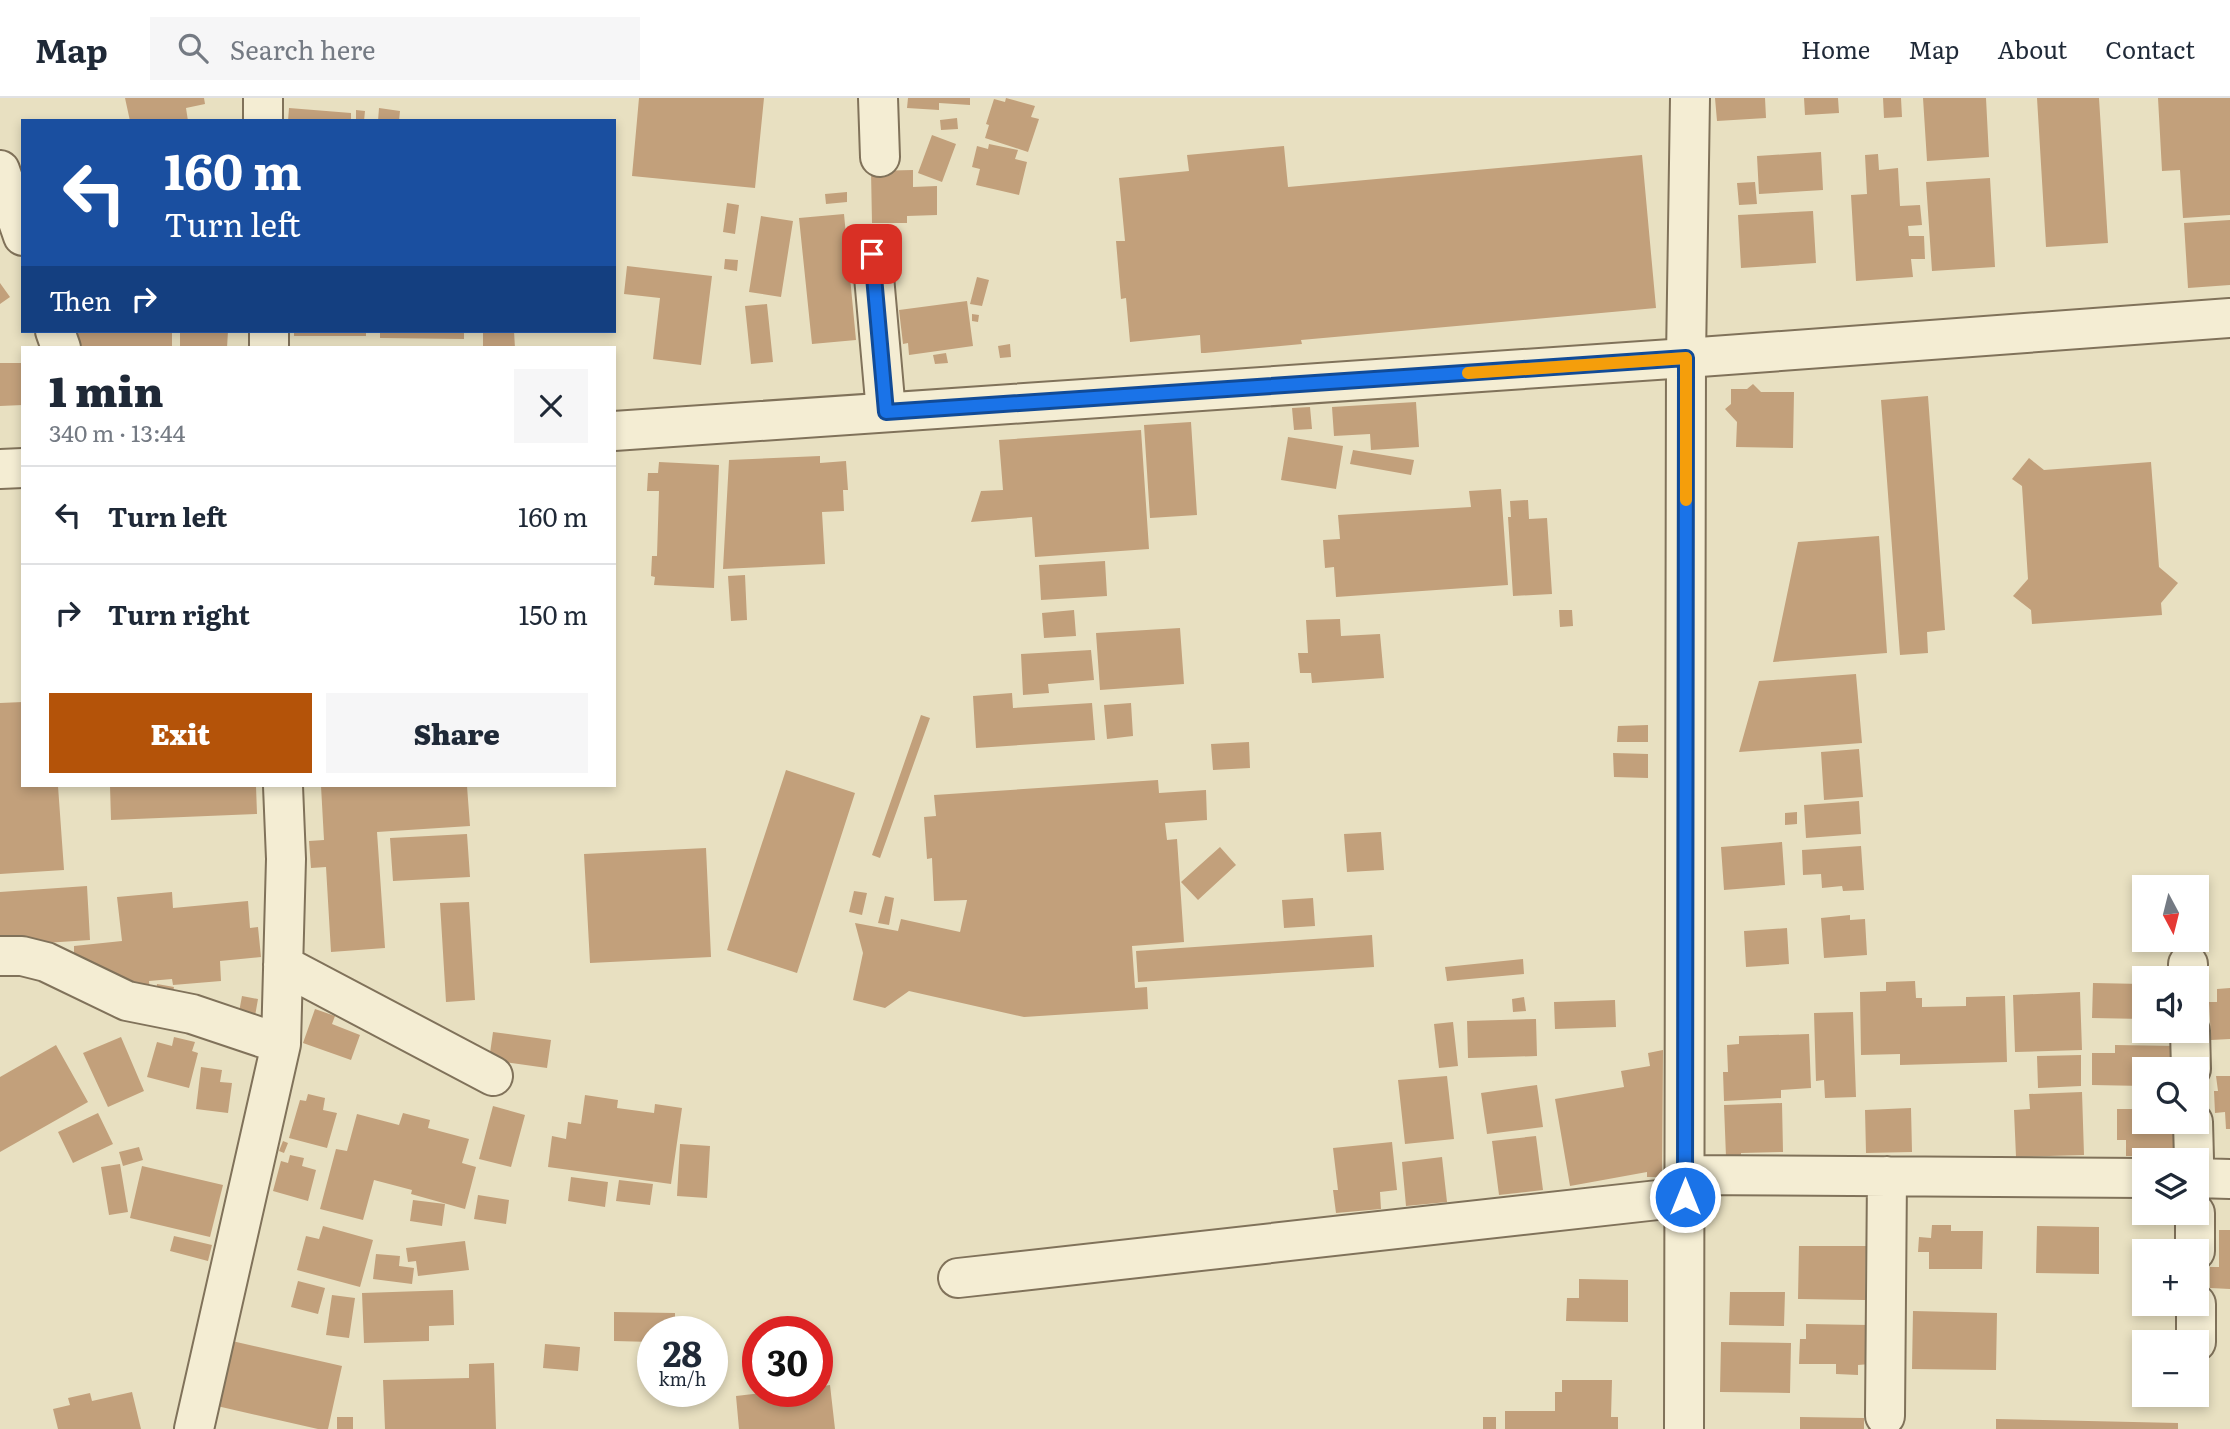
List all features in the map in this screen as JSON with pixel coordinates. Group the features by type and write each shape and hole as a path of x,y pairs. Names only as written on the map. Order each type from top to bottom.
{"street":[{"path":"263,98 263,119"},
{"path":"878,98 880,157"},
{"path":"1684,1429 1686,358 1690,98"},
{"path":"0,170 21,230"},
{"path":"872,254 886,412"},
{"path":"616,431 2230,318"},
{"path":"0,469 21,468"},
{"path":"194,1429 281,1044 286,859 283,787"},
{"path":"0,956 46,962 127,1001 192,1014 281,1044"},
{"path":"283,965 493,1076"},
{"path":"1885,1416 1888,1176"},
{"path":"958,1278 1685,1186 1888,1176 2132,1178"},
{"path":"2209,1178 2230,1179"}],"building":[{"path":"125,98 204,98 205,104 186,108 188,119 130,119"},
{"path":"639,98 764,98 755,188 632,176"},
{"path":"908,98 970,98 970,105 939,103 939,110 907,108"},
{"path":"1006,98 1035,106 1031,117 1039,119 1028,152 985,138 989,125 986,124 994,99 1005,102"},
{"path":"1715,98 1765,98 1766,118 1717,121"},
{"path":"1804,98 1838,98 1839,113 1805,115"},
{"path":"1883,98 1901,98 1902,117 1884,118"},
{"path":"1923,98 1986,98 1989,157 1927,161"},
{"path":"2037,98 2099,98 2108,243 2046,247"},
{"path":"2158,98 2230,98 2230,215 2183,218 2180,170 2162,171"},
{"path":"289,108 351,113 351,119 288,119"},
{"path":"379,108 400,111 399,119 378,119"},
{"path":"356,110 365,111 364,119 356,119"},
{"path":"957,118 958,129 941,130 940,120"},
{"path":"932,135 956,144 942,182 918,173"},
{"path":"989,144 1018,150 1015,159 1027,162 1019,195 976,185 980,169 972,167 977,146 988,149"},
{"path":"1284,146 1288,187 1642,155 1656,308 1301,340 1302,344 1205,353 1201,353 1200,335 1130,342 1126,298 1121,299 1116,241 1125,241 1119,178 1189,171 1187,155"},
{"path":"1821,152 1823,190 1759,194 1757,156"},
{"path":"1878,154 1879,170 1898,168 1900,206 1920,205 1922,225 1908,226 1909,236 1924,236 1925,259 1911,259 1913,277 1856,281 1851,195 1867,194 1865,155"},
{"path":"913,170 913,187 937,186 937,215 907,216 907,223 872,223 871,171"},
{"path":"1990,178 1995,267 1932,271 1926,182"},
{"path":"1755,182 1757,204 1739,205 1737,183"},
{"path":"847,192 847,202 826,204 825,194"},
{"path":"727,203 739,205 735,234 723,232"},
{"path":"1813,211 1816,263 1741,268 1738,215"},
{"path":"844,214 856,340 812,344 799,218"},
{"path":"761,216 793,221 781,297 749,292"},
{"path":"2230,220 2230,285 2188,288 2184,223"},
{"path":"725,259 738,260 737,271 724,269"},
{"path":"627,266 712,276 701,365 653,359 660,298 624,294"},
{"path":"977,277 989,280 982,306 970,304"},
{"path":"0,283 10,297 0,304"},
{"path":"967,301 973,346 909,355 908,343 903,344 899,310"},
{"path":"767,304 773,362 751,364 745,306"},
{"path":"972,314 979,315 978,322 972,321"},
{"path":"78,333 172,333 172,346 77,346"},
{"path":"180,333 228,333 227,346 180,346"},
{"path":"294,333 366,333 366,336 294,336"},
{"path":"380,333 464,333 464,339 380,338"},
{"path":"483,333 514,333 515,346 483,346"},
{"path":"1010,344 1011,357 1000,358 998,346"},
{"path":"946,353 948,363 935,364 933,355"},
{"path":"0,363 21,363 21,405 0,406"},
{"path":"1753,384 1761,392 1794,392 1793,448 1736,447 1737,422 1725,409 1731,404 1731,389 1747,389"},
{"path":"1928,396 1945,630 1927,632 1928,653 1900,655 1881,400"},
{"path":"1416,402 1419,447 1371,450 1370,434 1334,436 1332,407"},
{"path":"1310,407 1312,429 1294,430 1292,408"},
{"path":"1191,422 1197,515 1150,518 1144,425"},
{"path":"1141,430 1149,549 1035,557 1032,517 971,522 981,491 1003,490 999,440"},
{"path":"1288,437 1343,446 1336,489 1281,480"},
{"path":"1353,450 1414,460 1411,475 1350,464"},
{"path":"820,456 820,463 846,461 848,490 843,490 844,511 822,512 825,564 723,569 729,460"},
{"path":"2029,458 2044,470 2151,462 2159,567 2178,583 2161,603 2162,615 2032,624 2031,610 2013,596 2028,579 2022,486 2012,479"},
{"path":"659,462 719,465 714,588 654,585 655,577 651,576 652,556 657,556 659,491 647,491 648,473 658,473"},
{"path":"1501,489 1508,585 1336,597 1334,567 1325,568 1323,540 1340,539 1338,515 1471,507 1469,491"},
{"path":"1528,500 1529,519 1547,518 1552,594 1513,596 1508,517 1511,517 1510,501"},
{"path":"1879,536 1887,653 1773,662 1798,542"},
{"path":"1105,561 1107,596 1041,600 1039,565"},
{"path":"745,575 747,620 731,621 728,576"},
{"path":"1074,610 1076,636 1044,638 1042,613"},
{"path":"1559,610 1572,610 1573,626 1560,627"},
{"path":"1340,619 1341,636 1380,634 1384,678 1312,683 1311,673 1300,673 1298,653 1308,653 1306,620"},
{"path":"1180,628 1184,684 1100,690 1096,633"},
{"path":"1091,650 1094,680 1048,684 1049,693 1023,695 1021,654"},
{"path":"1856,674 1862,743 1739,752 1759,681"},
{"path":"1012,693 1013,708 1092,703 1095,740 976,748 973,696"},
{"path":"21,702 21,787 58,787 64,870 0,874 0,703"},
{"path":"1131,703 1133,736 1107,739 1104,705"},
{"path":"921,715 930,718 880,858 872,855"},
{"path":"1648,725 1648,742 1617,742 1618,726"},
{"path":"1249,742 1250,768 1213,770 1211,744"},
{"path":"1859,749 1863,797 1824,800 1821,752"},
{"path":"1613,753 1648,754 1648,778 1614,777"},
{"path":"786,770 855,793 797,973 727,950"},
{"path":"1158,780 1159,793 1206,790 1207,820 1165,823 1167,840 1177,839 1184,942 1132,946 1135,988 1147,987 1148,1009 1024,1017 909,991 885,1008 853,1000 863,953 855,923 898,931 901,919 960,932 967,900 934,901 932,858 927,859 924,817 936,816 934,795"},
{"path":"110,787 256,787 257,814 111,820"},
{"path":"321,787 467,787 470,826 377,832 385,948 331,952 326,867 311,868 309,841 324,840"},
{"path":"1859,801 1861,834 1806,838 1804,805"},
{"path":"1797,812 1797,824 1785,825 1785,813"},
{"path":"1381,832 1384,870 1347,872 1344,834"},
{"path":"467,834 470,877 393,881 390,838"},
{"path":"1782,842 1785,885 1724,890 1721,847"},
{"path":"1861,846 1864,890 1843,891 1842,886 1822,888 1821,874 1803,875 1802,850"},
{"path":"1220,847 1236,865 1198,900 1181,882"},
{"path":"706,848 711,957 590,963 584,854"},
{"path":"87,886 90,940 0,946 0,892"},
{"path":"854,891 867,893 862,915 849,912"},
{"path":"172,892 173,908 248,901 250,928 258,927 261,957 220,961 221,981 173,985 172,979 149,981 150,993 74,954 74,946 122,941 117,897"},
{"path":"885,896 894,898 889,925 878,923"},
{"path":"1313,898 1315,926 1284,928 1282,900"},
{"path":"469,902 475,1000 446,1002 440,903"},
{"path":"1850,915 1850,920 1865,919 1867,955 1824,958 1821,918"},
{"path":"1787,928 1789,964 1746,967 1744,931"},
{"path":"1372,935 1374,967 1138,982 1136,951"},
{"path":"1523,959 1524,974 1447,981 1445,967"},
{"path":"1915,981 1916,998 1922,998 1922,1007 1966,1006 1966,997 2005,996 2007,1062 1900,1065 1900,1054 1861,1055 1860,992 1886,991 1886,982"},
{"path":"2093,983 2132,984 2132,1019 2092,1018"},
{"path":"157,984 174,987 172,997 156,995"},
{"path":"2230,988 2230,1039 2211,1040 2209,1002 2217,1002 2217,989"},
{"path":"2080,992 2082,1050 2015,1052 2013,995"},
{"path":"242,996 258,999 255,1016 239,1012"},
{"path":"1524,997 1526,1011 1513,1012 1512,999"},
{"path":"1615,1000 1616,1027 1555,1029 1554,1002"},
{"path":"315,1009 335,1016 332,1024 360,1035 351,1060 303,1043"},
{"path":"1853,1012 1856,1097 1825,1098 1824,1080 1816,1081 1814,1013"},
{"path":"1536,1019 1537,1056 1468,1058 1467,1021"},
{"path":"1453,1022 1458,1066 1439,1068 1434,1024"},
{"path":"493,1032 551,1040 547,1068 489,1060"},
{"path":"1809,1034 1811,1088 1781,1090 1781,1098 1724,1101 1723,1072 1728,1072 1727,1045 1739,1044 1739,1036"},
{"path":"121,1037 144,1091 108,1107 83,1053"},
{"path":"174,1037 195,1042 192,1051 198,1053 189,1088 147,1077 157,1042 172,1046"},
{"path":"56,1045 88,1102 0,1152 0,1077"},
{"path":"2115,1045 2178,1046 2178,1057 2132,1057 2132,1086 2092,1085 2092,1053 2115,1053"},
{"path":"1663,1050 1662,1177 1647,1177 1647,1172 1570,1186 1555,1099 1624,1087 1621,1071 1650,1066 1648,1053"},
{"path":"2081,1055 2081,1086 2038,1088 2037,1056"},
{"path":"201,1067 222,1070 220,1082 232,1083 228,1113 196,1109"},
{"path":"1447,1076 1454,1139 1405,1144 1398,1080"},
{"path":"2216,1076 2230,1076 2230,1129 2226,1129 2225,1112 2215,1113 2214,1091 2218,1091"},
{"path":"1537,1085 1543,1127 1487,1134 1481,1093"},
{"path":"2082,1092 2084,1155 2016,1157 2014,1110 2030,1109 2029,1094"},
{"path":"308,1094 325,1098 323,1110 337,1113 327,1148 289,1138 300,1100 306,1101"},
{"path":"585,1095 618,1100 617,1108 654,1113 655,1104 682,1108 671,1184 548,1167 552,1136 566,1139 568,1122 581,1124"},
{"path":"1782,1103 1783,1152 1741,1153 1741,1157 1726,1157 1724,1105"},
{"path":"493,1106 525,1115 511,1167 479,1159"},
{"path":"1911,1108 1912,1152 1866,1153 1865,1110"},
{"path":"2117,1109 2132,1109 2132,1134 2182,1134 2181,1148 2132,1148 2132,1156 2126,1156 2126,1140 2117,1140"},
{"path":"98,1113 113,1144 73,1163 58,1132"},
{"path":"403,1113 430,1120 428,1128 469,1139 462,1163 476,1167 465,1209 411,1194 412,1190 374,1180 363,1220 320,1209 336,1149 347,1151 357,1114 399,1125"},
{"path":"1536,1136 1543,1190 1499,1195 1492,1141"},
{"path":"283,1141 288,1143 284,1153 279,1151"},
{"path":"1392,1142 1397,1190 1380,1192 1381,1209 1336,1213 1333,1190 1338,1190 1333,1148"},
{"path":"680,1144 710,1146 707,1198 677,1196"},
{"path":"139,1147 143,1160 123,1166 119,1152"},
{"path":"290,1155 304,1158 302,1166 316,1170 308,1201 273,1191 281,1161 288,1163"},
{"path":"1442,1157 1447,1202 1406,1206 1402,1162"},
{"path":"120,1164 128,1212 109,1215 101,1167"},
{"path":"142,1166 223,1185 210,1237 130,1218"},
{"path":"571,1177 608,1182 605,1207 568,1201"},
{"path":"619,1180 653,1184 650,1205 616,1201"},
{"path":"478,1195 509,1200 506,1224 474,1219"},
{"path":"413,1200 445,1204 442,1226 410,1221"},
{"path":"1932,1225 1951,1225 1951,1231 1983,1231 1982,1269 1929,1269 1929,1252 1918,1252 1919,1237 1931,1238"},
{"path":"323,1226 373,1240 360,1287 297,1270 306,1236 319,1239"},
{"path":"2037,1226 2099,1227 2099,1274 2036,1273"},
{"path":"2219,1230 2230,1230 2230,1289 2210,1288 2210,1267 2219,1267"},
{"path":"174,1236 212,1245 208,1261 170,1251"},
{"path":"465,1241 469,1270 418,1276 416,1261 408,1262 406,1248"},
{"path":"1799,1246 1866,1246 1865,1300 1798,1299"},
{"path":"376,1254 400,1256 399,1266 414,1268 412,1284 373,1279"},
{"path":"1579,1279 1628,1280 1628,1322 1566,1321 1567,1298 1579,1298"},
{"path":"298,1281 325,1288 318,1314 291,1307"},
{"path":"453,1290 454,1325 429,1326 429,1341 364,1343 362,1293"},
{"path":"1730,1292 1785,1292 1784,1326 1729,1325"},
{"path":"332,1295 355,1298 349,1338 326,1335"},
{"path":"1913,1311 1997,1313 1996,1370 1912,1369"},
{"path":"614,1312 675,1313 675,1316 637,1316 637,1342 614,1341"},
{"path":"1806,1324 1870,1325 1870,1364 1858,1365 1858,1375 1836,1374 1836,1364 1799,1364 1800,1339 1806,1339"},
{"path":"232,1341 342,1366 328,1429 217,1406"},
{"path":"1721,1342 1791,1343 1790,1393 1720,1392"},
{"path":"545,1344 580,1347 578,1371 543,1368"},
{"path":"494,1363 496,1429 385,1429 383,1380 469,1378 469,1364"},
{"path":"1562,1380 1612,1380 1611,1417 1618,1417 1618,1429 1505,1429 1505,1411 1555,1411 1555,1392 1562,1392"},
{"path":"132,1392 141,1429 58,1429 53,1409 70,1405 68,1398 90,1393 92,1401"},
{"path":"742,1395 742,1407 832,1407 835,1429 739,1429 736,1396"},
{"path":"337,1417 353,1417 353,1429 337,1429"},
{"path":"1483,1417 1496,1417 1496,1429 1483,1429"},
{"path":"1800,1417 1864,1418 1864,1429 1800,1429"},
{"path":"1996,1419 2178,1423 2178,1429 1996,1429"}],"slow traffic":[{"path":"1468,373 1686,358 1686,500"}],"route":[{"path":"872,254 886,412 1686,358 1685,1197"}]}
